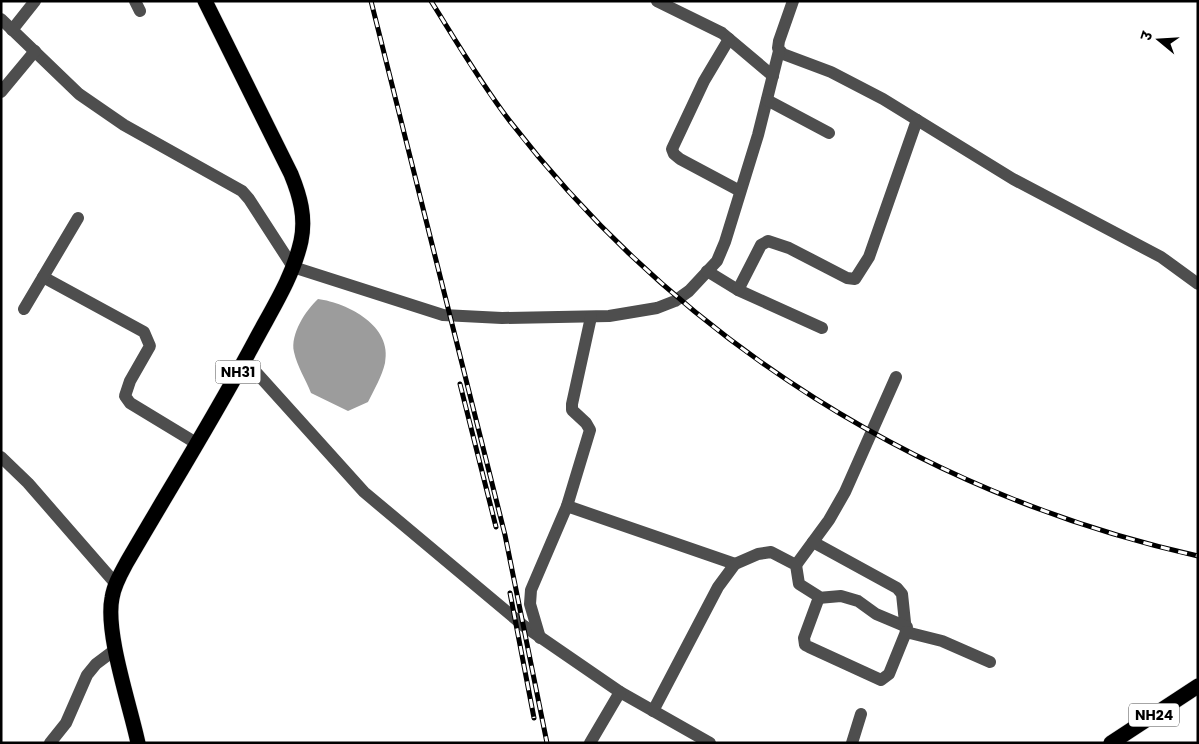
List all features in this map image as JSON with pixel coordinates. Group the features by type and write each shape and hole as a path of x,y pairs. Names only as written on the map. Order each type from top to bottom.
{"highway":[{"name":"NH31","path":"138,743 116,649 110,607 116,584 245,360 293,267 301,240 303,218 301,199 292,174 205,1"},
{"name":"NH24","path":"1111,743 1198,686"}],"street":[{"path":"12,30 35,1"},
{"path":"656,1 698,20 729,38 773,76"},
{"path":"1,19 79,94 124,125 242,192 249,199 293,267 443,315 496,318 591,317 657,308 675,301 689,291 717,261 725,242 767,100 780,51 779,41 793,1"},
{"path":"729,38 704,81 672,148 674,154 680,159 740,191"},
{"path":"1,92 35,51"},
{"path":"780,51 884,99 1013,179 1161,256 1198,284"},
{"path":"767,100 829,133"},
{"path":"738,290 761,245 768,241 789,248 846,278 855,279 869,257 917,120"},
{"path":"24,309 78,218"},
{"path":"707,272 738,290 822,328"},
{"path":"43,277 144,332 150,346 130,382 125,396 130,403 196,443"},
{"path":"540,638 530,604 531,590 567,506 590,430 586,423 572,410 572,404 591,317"},
{"path":"245,360 364,492 540,638 620,692 710,743"},
{"path":"896,377 845,492 830,520 796,565 799,584 818,598 841,596 858,601 876,614 906,630 942,641 990,662"},
{"path":"2,459 28,483 116,584"},
{"path":"567,506 735,564"},
{"path":"813,542 897,588 902,594 906,630 886,678 876,679 805,644 804,638 818,598"},
{"path":"653,711 718,587 735,564 758,554 771,552 796,565"},
{"path":"50,743 66,723 87,675 96,664 116,649"},
{"path":"590,743 620,692"},
{"path":"852,743 861,714"}],"shaded area":[{"path":"318,299 342,305 366,319 382,338 386,350 384,368 368,402 348,411 311,393 295,357 293,345 297,330 304,316"}],"railway":[{"path":"371,1 505,535 547,743"},
{"path":"431,1 498,106 577,200 650,273 730,339 815,398 905,450 999,493 1097,529 1198,556"},
{"path":"460,384 496,527"},
{"path":"510,593 534,718"}]}
